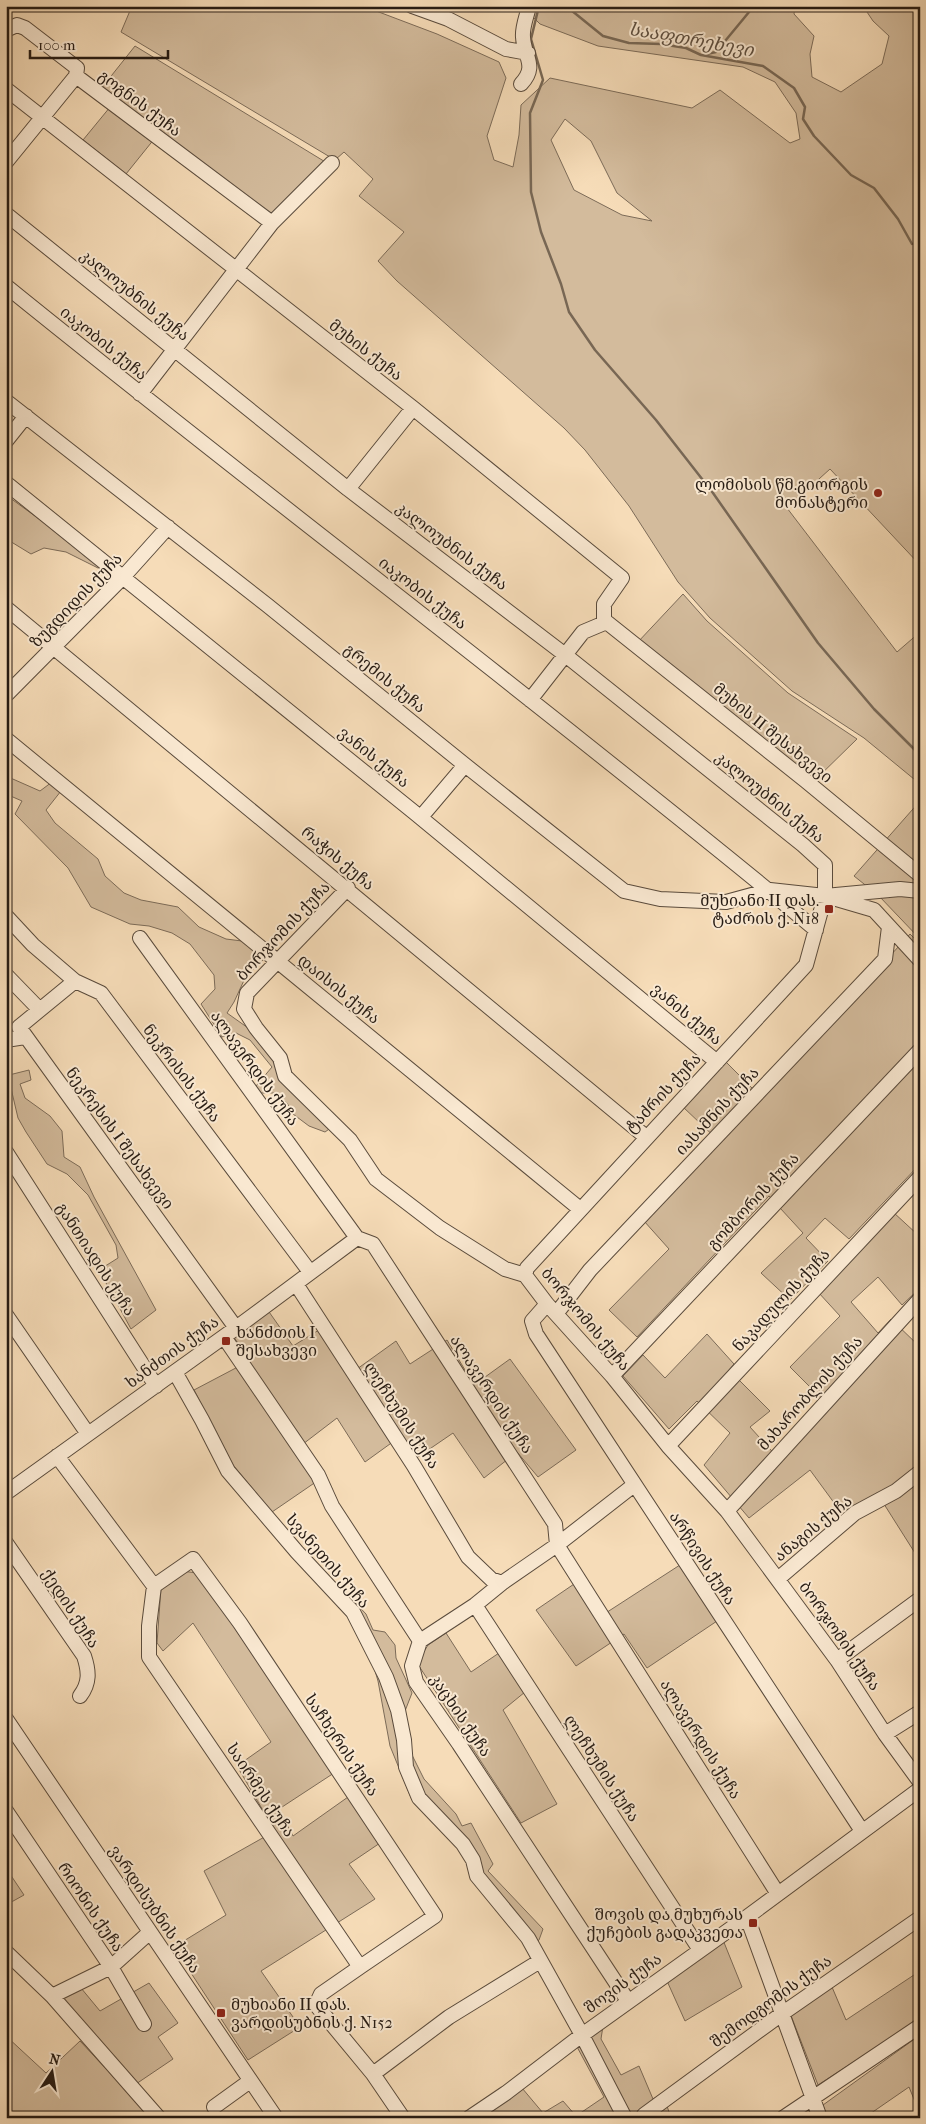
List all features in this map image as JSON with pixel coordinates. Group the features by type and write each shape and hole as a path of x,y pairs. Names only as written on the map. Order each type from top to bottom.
{"street":[{"path":"412,6 448,19 506,49 528,53"},
{"path":"521,84 526,79 530,68 528,53 523,39 529,6"},
{"path":"6,30 17,25 24,28 77,68 76,76"},
{"name":"გოგნის ქუჩა","path":"6,162 76,76 272,223"},
{"name":"მუხის ქუჩა","path":"6,89 413,408 622,578 604,604 604,620"},
{"path":"140,394 176,350 272,223 332,163"},
{"name":"კალოუბნის ქუჩა","path":"6,214 348,489 564,654 803,845 825,865 825,896 816,930"},
{"name":"იაკობის ქუჩა","path":"6,286 140,394 770,890 816,930"},
{"name":"გრემის ქუჩა","path":"6,400 168,526 464,765 624,891 660,899 726,902 770,890"},
{"path":"348,489 413,408"},
{"path":"6,441 26,416"},
{"name":"ვანის ქუჩა","path":"6,483 124,576 421,817 716,1062"},
{"name":"ზუგდიდის ქუჩა","path":"6,695 124,576 168,526"},
{"name":"რაჭის ქუჩა","path":"6,608 348,888 646,1137"},
{"path":"530,700 583,632 602,624 604,620"},
{"name":"მუხის II შესახვევი","path":"604,620 806,781 920,875"},
{"name":"დაისის ქუჩა","path":"6,739 580,1209"},
{"path":"421,817 464,765"},
{"name":"ბორჯომის ქუჩა","path":"348,888 247,993 244,1009 256,1028 280,1058 285,1076 350,1140 376,1179 440,1228 505,1269 525,1274 552,1309 612,1376 668,1446 727,1511 779,1578 837,1660 885,1734 920,1782"},
{"path":"825,896 900,889 920,891"},
{"path":"770,890 825,896 874,910 920,960"},
{"name":"ნეკრისის ქუჩა","path":"6,916 33,945 75,981 101,993 310,1272"},
{"name":"იასამნის ქუჩა","path":"552,1309 885,959 889,927"},
{"name":"ტაძრის ქუჩა","path":"525,1274 527,1268 580,1209 806,965 816,930"},
{"name":"ალავერდის ქუჩა","path":"140,938 357,1238 373,1244 556,1524 557,1545 778,1894"},
{"path":"6,975 39,1009"},
{"path":"6,1040 25,1037 19,1026 75,981"},
{"name":"ნეკრესის I შესახვევი","path":"25,1037 236,1328"},
{"name":"გომბორის ქუჩა","path":"612,1376 920,1050"},
{"name":"განთიადის ქუჩა","path":"6,1152 156,1386"},
{"name":"ნაკადულის ქუჩა","path":"668,1446 920,1177"},
{"name":"ხანძთის ქუჩა","path":"8,1488 156,1386 357,1238"},
{"name":"ლეჩხუმის ქუჩა","path":"296,1284 414,1466 468,1557 491,1579 502,1582"},
{"name":"მახარობლის ქუჩა","path":"727,1511 920,1299"},
{"name":"არწივის ქუჩა","path":"552,1309 532,1321 536,1334 862,1831"},
{"path":"6,1315 88,1434"},
{"path":"224,1337 318,1475 332,1506 420,1641 475,1605 502,1582 557,1545 634,1485"},
{"name":"სვანეთის ქუჩა","path":"174,1372 202,1420 228,1471 297,1552 353,1612 386,1677 398,1710 404,1740 406,1767 419,1798 463,1844 473,1860 477,1876 528,1938 582,2034 625,2118"},
{"path":"57,1456 154,1586"},
{"name":"ანაგის ქუჩა","path":"779,1578 855,1513 896,1491 920,1472"},
{"name":"ქედის ქუჩა","path":"6,1543 84,1656 88,1676 87,1684 80,1696"},
{"name":"საჩხერის ქუჩა","path":"154,1586 193,1559 240,1623 435,1916 360,1968"},
{"name":"საირმეს ქუჩა","path":"154,1586 149,1626 149,1657 360,1968"},
{"path":"837,1660 920,1599"},
{"name":"ლეჩხუმის ქუჩა","path":"475,1605 700,1950"},
{"name":"კაცხის ქუჩა","path":"420,1641 412,1666 416,1682 628,2001"},
{"path":"885,1734 920,1712"},
{"name":"ვარდისუბნის ქუჩა","path":"6,1719 276,2118"},
{"name":"შოვის ქუჩა","path":"469,2118 506,2093 582,2034 747,1917 920,1789"},
{"name":"რიონის ქუჩა","path":"6,1811 111,1967 144,2024"},
{"path":"747,1917 820,2118"},
{"name":"შემოდგომის ქუჩა","path":"644,2115 782,2013 920,1918"},
{"path":"52,1996 111,1967 150,1932"},
{"path":"6,1952 52,1996 159,2118"},
{"path":"373,2074 449,2017 540,1961"},
{"path":"360,1968 321,1994 316,2005 373,2074 404,2118"},
{"path":"783,2118 920,2026"},
{"path":"214,2107 250,2081"}],"shaded area":[{"path":"132,6 363,6 437,34 499,62 506,78 487,136 494,160 513,167 519,135 521,105 550,78 692,108 720,90 790,143 800,139 796,113 775,82 743,67 598,46 540,24 522,6 795,6 794,14 814,36 810,54 812,77 841,92 882,64 889,36 873,21 863,6 920,6 920,565 830,469 787,508 897,652 920,632 920,784 864,738 792,691 710,618 678,582 629,506 585,450 564,428 397,281 378,261 404,232 359,196 373,179 344,152 335,160 121,32","holes":["565,119 591,141 617,193 652,221 622,215 574,190 551,140"]},
{"path":"135,46 327,163 271,217 159,133 126,174 83,140 115,101 100,90"},
{"path":"6,495 104,566 98,568 66,552 44,548 31,554 13,543 6,537"},
{"path":"683,594 707,621 788,693 857,739 812,783 637,643"},
{"path":"6,776 40,791 52,782 61,791 46,810 55,823 98,859 105,876 124,893 141,900 178,907 199,927 226,939 242,941 264,959 246,976 227,1013 258,1035 332,1127 325,1132 309,1126 293,1114 287,1103 277,1093 261,1093 256,1086 272,1067 250,1040 236,1033 222,1037 201,1004 215,989 214,975 190,944 172,933 149,926 130,924 91,907 68,868 15,814 22,801 6,794"},
{"path":"920,801 920,886 869,888 854,876"},
{"path":"908,895 920,897 920,939 879,896"},
{"path":"910,934 920,944 920,1164 849,1239 825,1218 806,1238 828,1261 790,1300 761,1273 803,1233 769,1196 637,1337 609,1310 669,1249 644,1221 720,1142 683,1107 725,1061 761,1097"},
{"path":"29,1070 31,1080 20,1084 25,1098 50,1116 62,1131 64,1157 80,1167 94,1197 156,1310 131,1329 99,1270 118,1258 116,1245 88,1195 67,1174 47,1164 18,1118 10,1084 6,1080 6,1071 9,1075"},
{"path":"893,1212 918,1235 920,1234 920,1288 902,1305 878,1277 851,1302 878,1333 891,1319 920,1347 920,1561 877,1493 843,1515 810,1470 749,1518 704,1465 730,1433 697,1401 669,1429 623,1376 643,1355 665,1378 707,1334 734,1364 729,1370 770,1411 750,1427 779,1459 829,1406 790,1367 840,1316 818,1292"},
{"path":"267,1309 293,1346 327,1325 357,1369 396,1341 410,1364 447,1340 474,1385 510,1359 576,1450 538,1477 517,1452 484,1478 453,1433 415,1459 401,1436 365,1462 337,1418 303,1444 326,1475 272,1512 233,1465 194,1390 251,1360 232,1335"},
{"path":"683,1563 720,1619 647,1668 624,1634 576,1666 536,1610 577,1582 598,1618"},
{"path":"182,1571 197,1573 334,1773 279,1809 293,1836 348,1797 380,1843 349,1864 375,1899 261,1971 300,2027 248,2060 174,1947 226,1915 204,1871 275,1831 237,1766 271,1742 193,1623 163,1651 157,1643 161,1588"},
{"path":"348,1595 366,1614 373,1630 385,1632 395,1645 396,1658 412,1693 405,1711 412,1755 424,1779 456,1814 462,1826 471,1823 493,1864 488,1871 543,1929 536,1943 452,1839 412,1800 390,1746 378,1681 371,1657 336,1596"},
{"path":"446,1633 471,1672 499,1653 525,1692 503,1710 557,1804 521,1823 417,1663 428,1645"},
{"path":"6,1868 24,1895 6,1905"},
{"path":"723,1940 742,1987 685,2021 667,1981"},
{"path":"920,1971 920,2019 818,2085 790,2013 832,1987 846,2020"},
{"path":"149,1983 178,2023 158,2037 173,2059 136,2084 59,1999 81,1988 100,2011"},
{"path":"603,2026 601,2039 621,2075 639,2066 653,2099 663,2094 671,2118 478,2118 522,2088 543,2113 563,2101 576,2116 604,2097 576,2045"},
{"path":"920,2035 920,2114 909,2087 864,2118 827,2118 823,2105"},
{"path":"6,2036 46,2073 80,2041 152,2118 6,2118"}],"waterway":[{"path":"539,6 531,39 543,80 530,113 531,192 541,232 561,284 569,312 595,350 656,420 713,493 818,643 874,709 920,755"},
{"name":"სააფთრეხევი","path":"566,6 603,36 629,43 661,44 686,48 701,55 763,66 794,88 805,107 803,119 814,136 851,175 874,188 898,219 912,244"},
{"path":"702,55 716,52 754,6"}],"place":[{"name":"ლომისის წმ.გიორგის მონასტერი","path":"878,493"},
{"name":"მუხიანი II დას. ტაძრის ქ. N18","path":"829,909"},
{"name":"ხანძთის I შესახვევი","path":"226,1341"},
{"name":"შოვის და მუხურას ქუჩების გადაკვეთა","path":"753,1923"},
{"name":"მუხიანი II დას. ვარდისუბნის ქ. N152","path":"221,2013"}]}
